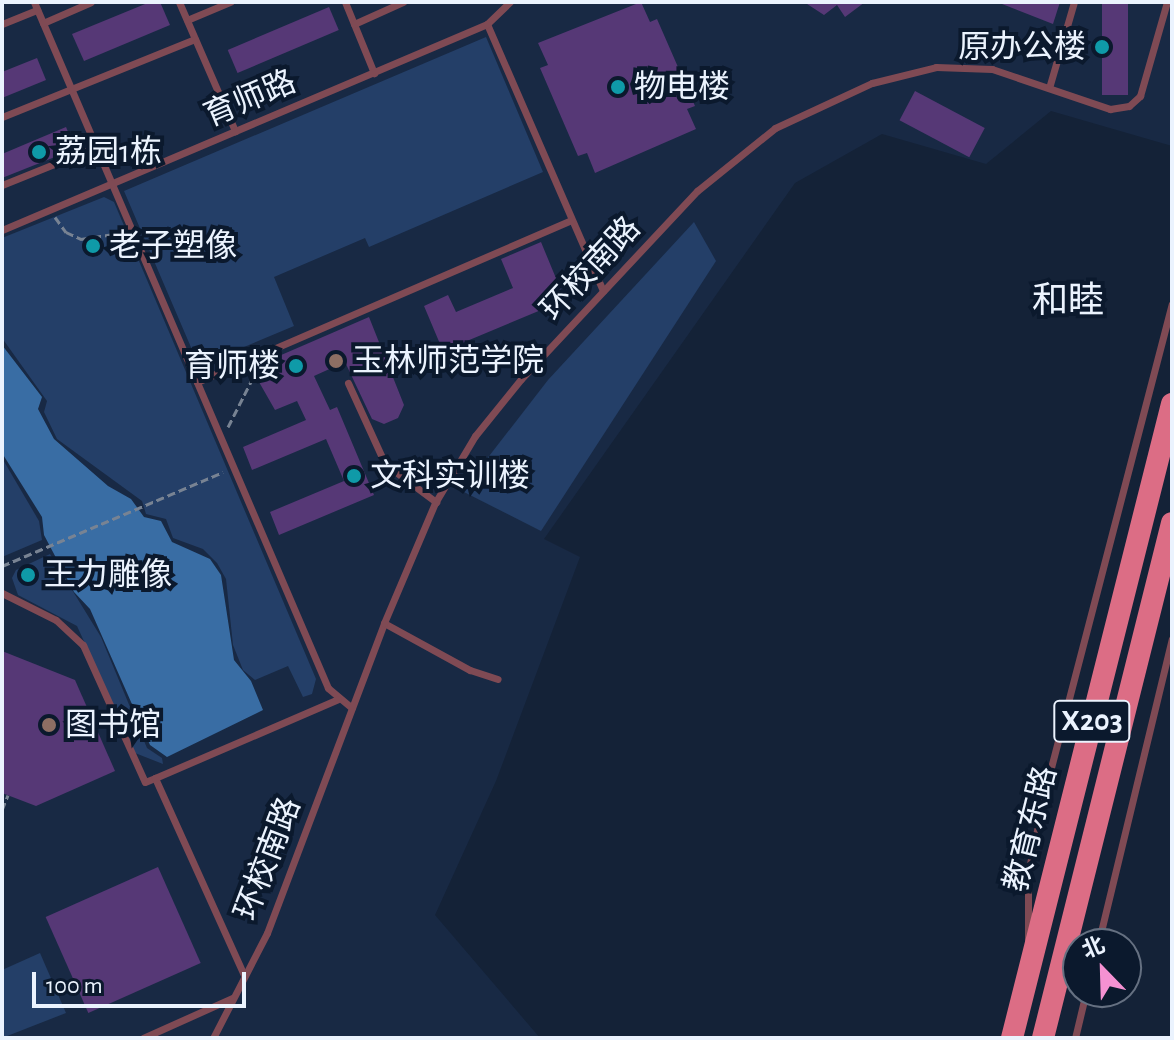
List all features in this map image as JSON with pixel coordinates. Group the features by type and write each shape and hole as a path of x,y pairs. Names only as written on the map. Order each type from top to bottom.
{"main road":[{"name":"教育东路","path":"1012,1038 1172,404"},
{"name":"教育东路","path":"1043,1038 1172,523"},
{"path":"1154,594 1172,562"}],"lane":[{"path":"43,23 91,2"},
{"path":"179,2 235,131"},
{"path":"187,20 230,2"},
{"path":"345,2 374,73"},
{"path":"354,24 403,2"},
{"name":"育师路","path":"2,230 487,24 510,2"},
{"path":"1049,88 1074,2"},
{"name":"环校南路","path":"213,1038 267,933 384,623 436,502 497,406 697,191 746,148 843,95 904,74 965,65 1110,109 1129,106 1140,96 1167,2"},
{"path":"2,24 36,6 328,688 352,708"},
{"path":"487,24 603,291"},
{"path":"2,117 195,39"},
{"path":"2,185 96,147"},
{"path":"197,382 572,220"},
{"path":"1028,973 1028,873 1047,783 1172,304"},
{"path":"348,383 385,464 436,502"},
{"path":"2,586 13,596 56,620 83,645 145,782 338,699"},
{"path":"2,593 13,596"},
{"path":"384,623 470,670 498,679"},
{"path":"1102,928 1172,639"},
{"path":"155,778 244,975"},
{"path":"143,1038 232,998"},
{"path":"1075,1038 1082,1008"}],"path":[{"path":"51,210 66,232 81,239 132,229"},
{"path":"220,435 233,423 251,377 270,350"},
{"path":"2,566 234,468"},
{"path":"2,810 5,798"}],"shaded area":[{"name":"玉林师范学院","path":"2,2 1172,2 1172,146 1051,111 986,164 882,134 795,183 544,539 580,557 496,781 435,915 540,1038 2,1038"},
{"path":"486,37 543,172 369,247 365,238 274,277 294,326 199,366 124,191"},
{"path":"104,197 114,202 316,679 312,694 303,697 288,666 255,680 243,670 233,645 226,579 217,563 203,549 173,538 166,519 146,514 142,501 57,439 44,412 47,401 2,338 2,238"},
{"path":"694,222 716,261 541,531 462,491 548,380"},
{"path":"2,345 42,397 38,409 54,439 108,486 131,499 144,517 161,521 172,542 210,559 221,575 234,660 251,681 263,710 167,757 150,745 90,609 74,592 44,535 42,517 2,453"},
{"path":"2,458 39,521 42,540 2,557"},
{"path":"50,554 101,637 147,748 162,758 163,764 135,753 77,626 18,595 12,578 16,570"},
{"path":"40,953 66,1013 2,1038 2,970"}],"building":[{"path":"150,2 160,2 170,25 84,61 72,34"},
{"name":"物电楼","path":"641,2 650,22 657,19 695,106 687,109 696,129 595,173 587,153 578,156 540,68 548,65 538,43"},
{"path":"804,2 865,2 845,17 837,5 824,15"},
{"path":"997,2 1060,2 1053,24"},
{"path":"1102,2 1128,2 1128,95 1102,95"},
{"path":"329,7 339,30 238,73 228,50"},
{"path":"37,58 46,80 2,98 2,72"},
{"path":"915,91 985,128 969,157 900,120"},
{"name":"荔园1栋","path":"66,127 75,149 2,178 2,154"},
{"path":"541,242 565,300 443,351 424,306 448,295 456,312 513,288 501,259"},
{"path":"369,317 404,405 398,418 384,424 372,419 345,362 314,376 330,410 337,407 374,495 279,535 270,512 344,481 326,439 252,470 243,447 306,420 297,401 275,410 251,368"},
{"name":"图书馆","path":"2,651 75,680 115,771 36,806 2,793"},
{"path":"158,867 201,963 88,1013 46,917"}],"place":[{"name":"原办公楼","path":"1102,47"},
{"name":"物电楼","path":"618,87"},
{"name":"荔园1栋","path":"39,152"},
{"name":"老子塑像","path":"93,246"},
{"name":"玉林师范学院","path":"336,361"},
{"name":"育师楼","path":"296,366"},
{"name":"文科实训楼","path":"354,476"},
{"name":"王力雕像","path":"28,575"},
{"name":"图书馆","path":"49,725"}],"district":[{"name":"和睦","path":"1068,302"}]}
